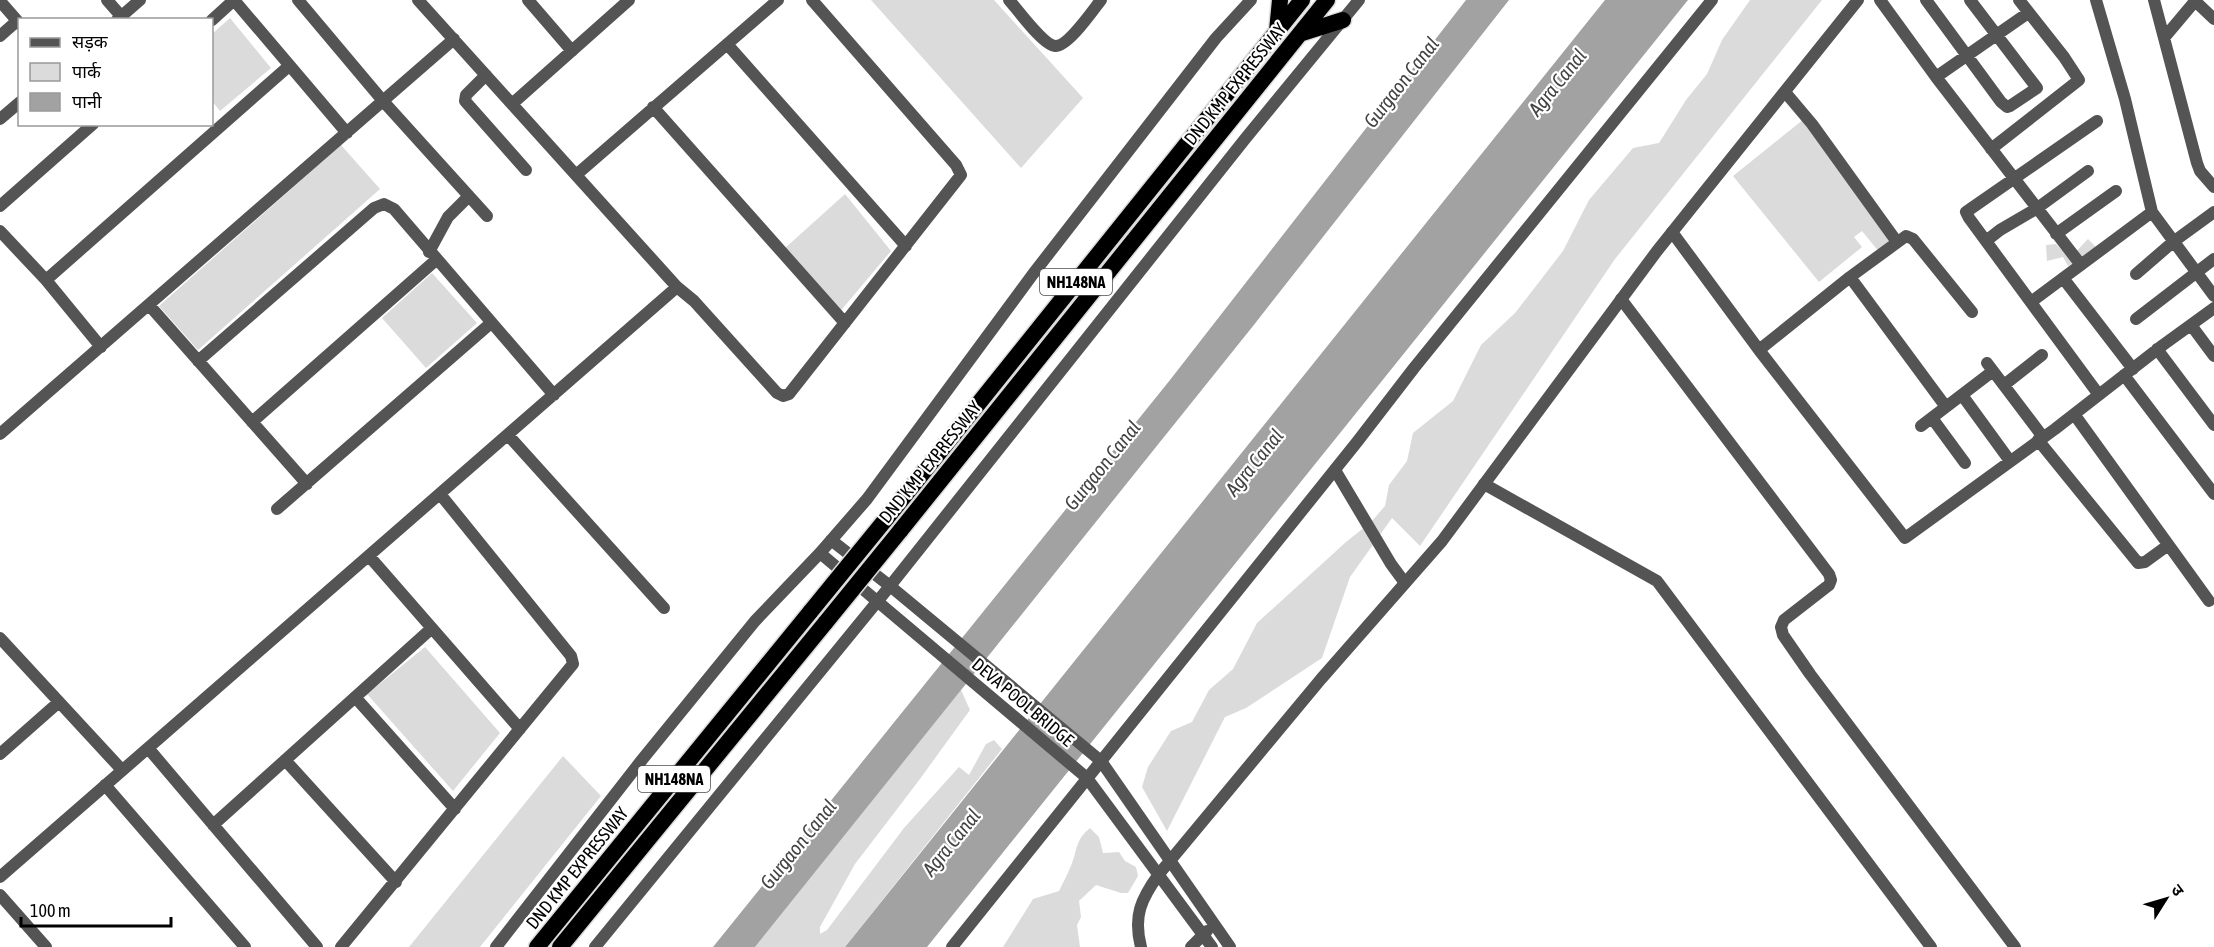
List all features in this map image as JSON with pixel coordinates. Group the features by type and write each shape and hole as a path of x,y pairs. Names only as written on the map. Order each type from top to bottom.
{"highway":[{"path":"1271,38 1280,0"},
{"name":"DND KMP EXPRESSWAY","path":"537,947 811,611 1302,0"},
{"name":"DND KMP EXPRESSWAY","path":"560,947 826,622 1327,0"},
{"path":"1302,33 1343,20"}],"street":[{"path":"107,0 119,18 140,0"},
{"path":"213,19 234,0 347,133"},
{"path":"298,0 383,101 488,216"},
{"path":"418,0 678,287 694,301 777,393 783,396 789,394 961,175 960,170 812,0"},
{"path":"528,0 572,51"},
{"path":"512,104 629,0"},
{"path":"576,175 778,0"},
{"path":"1009,0 1049,44 1056,46 1063,45 1071,37 1101,0"},
{"path":"495,947 747,630 820,554 867,499 1040,264 1216,38 1251,0"},
{"path":"595,947 890,585 1245,139 1359,0"},
{"path":"952,947 1335,470 1414,368 1712,0"},
{"path":"1142,947 1138,935 1137,916 1146,892 1159,874 1313,688 1442,541 1621,298 1858,0"},
{"path":"1880,0 2014,180 2081,265"},
{"path":"1926,0 2007,107 2037,88 1970,0"},
{"path":"1991,149 2079,80 2019,0"},
{"path":"2096,0 2125,99 2152,212 2214,296"},
{"path":"2154,0 2200,171 2214,187"},
{"path":"2164,38 2195,0 2214,19"},
{"path":"0,1 18,22 0,36"},
{"path":"1936,77 2028,13"},
{"path":"0,434 454,39"},
{"path":"727,44 906,246"},
{"path":"46,280 289,66"},
{"path":"486,75 466,95 465,101 526,170"},
{"path":"1785,92 1826,143 1898,242"},
{"path":"0,119 18,104"},
{"path":"653,107 846,323"},
{"path":"2097,121 1966,212 2099,395"},
{"path":"0,206 91,126"},
{"path":"1986,241 2036,209 2088,171"},
{"path":"2056,234 2116,190"},
{"path":"252,422 432,256 448,217 469,196"},
{"path":"198,361 379,205 384,204 394,209 432,256 554,395"},
{"path":"2031,302 2152,212"},
{"path":"2136,274 2173,242 2214,212"},
{"path":"0,231 46,280 101,346"},
{"path":"1672,232 1759,350 1905,538 2214,308"},
{"path":"1759,350 1850,277 1906,236 1913,239 1972,312"},
{"path":"2136,319 2214,259"},
{"path":"1850,277 1946,407"},
{"path":"2063,278 2214,494"},
{"path":"0,877 678,287"},
{"path":"1621,298 1829,574 1831,580 1829,585 1782,624 1780,627 1783,635 2015,947"},
{"path":"149,305 307,484"},
{"path":"277,509 491,323"},
{"path":"2191,325 2214,356"},
{"path":"2157,349 2214,424"},
{"path":"2004,385 2042,355"},
{"path":"1921,426 1962,395 1990,367 2041,438 2138,563 2145,562 2167,546"},
{"path":"1962,395 2010,461"},
{"path":"2074,414 2167,546 2209,601"},
{"path":"1932,418 1965,463"},
{"path":"508,435 664,608"},
{"path":"1335,470 1391,564 1405,583"},
{"path":"1484,484 1657,581 1931,947"},
{"path":"341,947 571,668 573,660 440,494"},
{"path":"831,540 890,585 1101,761 1214,924 1220,945"},
{"name":"DEVA POOL BRIDGE","path":"820,554 1087,778 1203,934 1220,945"},
{"path":"369,556 520,729"},
{"path":"213,825 432,628"},
{"path":"1,643 122,771"},
{"path":"355,697 455,809"},
{"path":"0,754 59,702"},
{"path":"148,748 317,947"},
{"path":"285,760 396,882"},
{"path":"105,786 245,947"},
{"path":"0,896 46,947"},
{"path":"1191,947 1214,924"}],"green space":[{"path":"871,0 994,0 1083,98 1021,168"},
{"path":"1750,0 1822,0 1615,259 1420,546 1392,518 1350,577 1322,658 1246,708 1225,717 1167,831 1142,787 1148,767 1171,731 1192,722 1209,690 1233,669 1257,623 1371,522 1385,506 1389,485 1407,461 1413,433 1453,401 1481,345 1515,313 1563,251 1589,200 1633,148 1659,143 1686,100 1707,74 1722,40"},
{"path":"230,18 271,68 220,111 213,102 213,33"},
{"path":"1804,119 1899,237 1880,253 1862,231 1854,237 1862,247 1819,282 1733,176"},
{"path":"341,145 380,189 198,350 159,306"},
{"path":"845,194 891,251 838,314 784,249"},
{"path":"2088,239 2102,253 2078,260 2068,266 2063,257 2047,261 2046,245 2056,244 2070,258"},
{"path":"432,273 477,323 426,368 382,318"},
{"path":"425,647 500,733 453,791 367,694"},
{"path":"961,690 970,710 855,864 820,927 820,934 827,930 904,828 959,767 969,775 986,744 994,740 1002,749 845,947 755,947"},
{"path":"563,756 601,796 480,947 409,947"},
{"path":"1090,828 1099,837 1103,853 1119,852 1125,861 1136,867 1138,876 1128,893 1096,885 1079,901 1081,917 1077,925 1080,947 1003,947 1033,899 1059,891 1073,862 1081,837"}],"water":[{"name":"Gurgaon Canal","path":"1466,0 1509,0 1253,326 755,947 713,947 1170,380"},
{"name":"Agra Canal","path":"1605,0 1688,0 927,947 845,947"}]}
